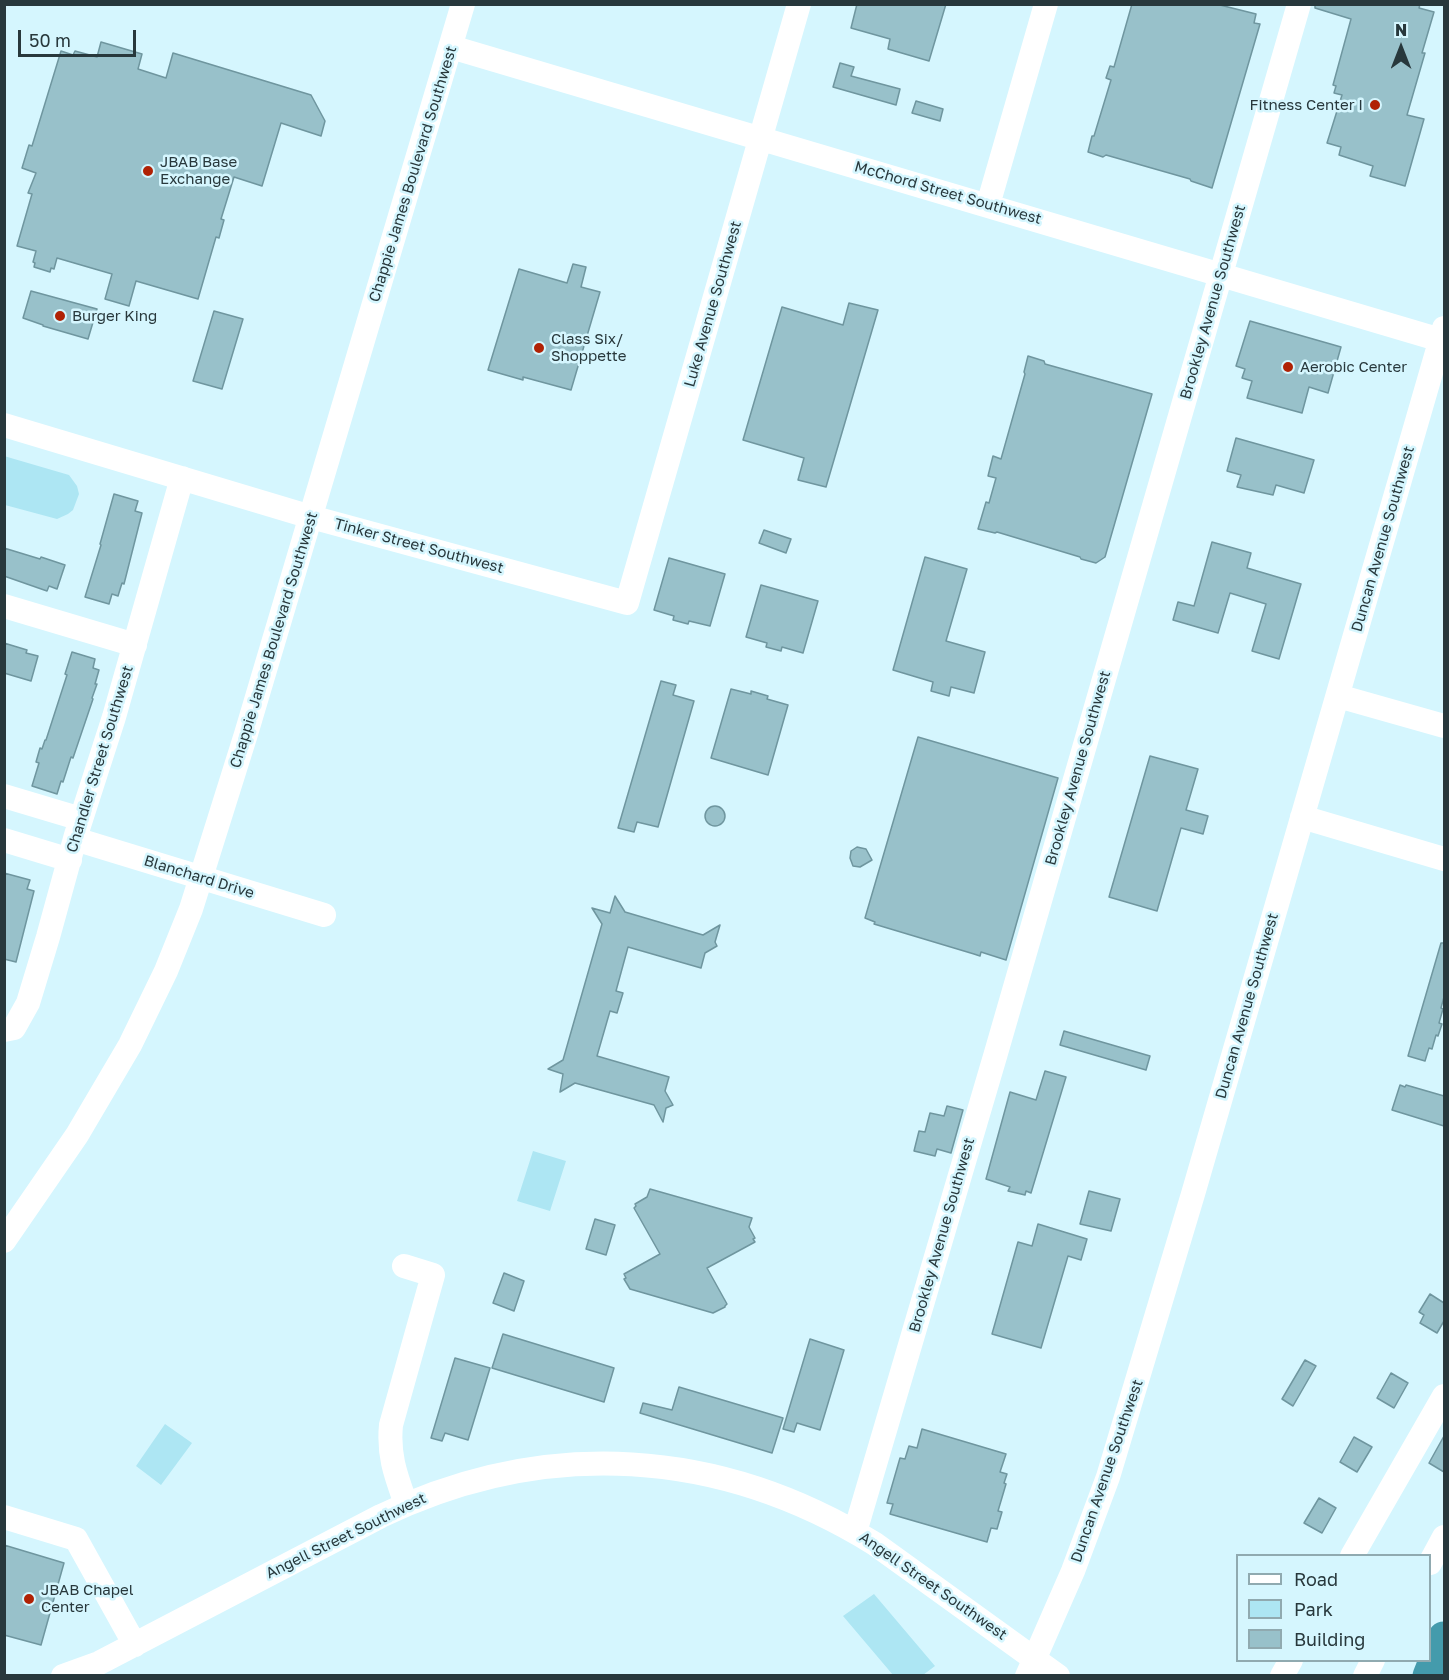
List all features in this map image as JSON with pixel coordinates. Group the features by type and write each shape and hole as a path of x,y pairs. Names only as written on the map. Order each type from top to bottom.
{"highway":[{"path":"1429,1676 1444,1638"},
{"path":"1429,1676 1444,1651"}],"street":[{"name":"Chappie James Boulevard Southwest","path":"4,1241 77,1135 130,1045 170,963 202,878 464,4"},
{"name":"Luke Avenue Southwest","path":"627,603 799,4"},
{"path":"988,205 1046,4"},
{"name":"Brookley Avenue Southwest","path":"855,1532 1299,4"},
{"name":"McChord Street Southwest","path":"451,47 1221,274 1443,336"},
{"name":"Duncan Avenue Southwest","path":"1031,1666 1073,1571 1108,1477 1443,336"},
{"name":"Tinker Street Southwest","path":"4,425 311,517 627,603"},
{"name":"Chandler Street Southwest","path":"4,1030 14,1028 28,1003 75,839 114,717 182,478"},
{"path":"4,606 135,645"},
{"path":"1338,696 1444,726"},
{"path":"4,796 75,839"},
{"path":"1302,817 1444,859"},
{"path":"4,840 75,839"},
{"name":"Blanchard Drive","path":"75,839 324,915"},
{"path":"404,1266 433,1275 391,1425 390,1448 393,1466 406,1504"},
{"path":"1353,1554 1444,1396"},
{"name":"Angell Street Southwest","path":"63,1676 99,1664 406,1504 457,1486 522,1470 575,1464 611,1463 675,1468 728,1479 796,1503 855,1532 893,1556 1031,1666 1058,1676"},
{"path":"4,1517 76,1539 135,1645"},
{"path":"1431,1561 1444,1537"},
{"path":"1282,1676 1290,1662"},
{"path":"1365,1676 1372,1662"}],"green space":[{"path":"4,456 69,475 77,486 79,494 73,510 57,519 5,505"},
{"path":"533,1151 566,1161 550,1211 517,1201"},
{"path":"165,1424 192,1443 161,1485 136,1466"},
{"path":"874,1594 935,1666 923,1675 893,1675 843,1616"}],"building":[{"path":"857,4 946,4 929,61 888,49 890,39 851,28"},
{"path":"1132,4 1216,4 1256,14 1254,23 1260,24 1212,188 1190,179 1088,152 1111,80 1106,78 1110,66 1114,67"},
{"name":"Fitness Center I","path":"1315,4 1420,4 1419,8 1434,12 1407,115 1424,119 1405,186 1370,176 1373,166 1339,155 1341,147 1327,143 1342,95 1334,93 1336,86 1333,85 1351,19 1315,8"},
{"name":"JBAB Base Exchange","path":"101,42 142,54 138,69 166,78 173,53 311,95 325,121 321,136 281,123 262,186 234,177 221,219 224,220 219,238 216,237 198,299 136,281 129,306 105,299 112,274 57,258 54,269 51,268 50,272 34,267 36,251 17,246 32,194 28,193 36,173 22,168 29,145 32,146 61,51 73,55 75,51 97,57"},
{"path":"840,63 854,67 851,76 900,89 896,105 833,87"},
{"path":"916,101 943,109 940,121 912,113"},
{"name":"Class Six/ Shoppette","path":"573,264 586,267 581,287 600,292 571,390 488,370 519,269 567,283"},
{"name":"Burger King","path":"31,291 97,309 88,339 23,318"},
{"path":"849,303 878,310 826,487 798,480 804,458 743,440 782,307 843,325"},
{"path":"214,311 243,319 222,389 193,381"},
{"name":"Aerobic Center","path":"1250,321 1341,347 1328,393 1309,387 1302,413 1247,398 1252,381 1242,378 1245,369 1236,366"},
{"path":"1028,356 1044,361 1045,364 1152,394 1105,557 1096,563 997,532 978,529 996,478 988,476 993,456 1001,459"},
{"path":"1236,438 1314,460 1304,493 1276,485 1273,495 1237,487 1241,475 1227,471"},
{"path":"114,494 138,501 135,511 142,513 124,584 122,583 118,596 112,594 109,604 85,597"},
{"path":"764,530 791,539 786,553 759,543"},
{"path":"1212,542 1251,553 1247,568 1301,584 1279,659 1252,651 1266,604 1230,593 1218,633 1173,620 1178,602 1194,606"},
{"path":"4,548 65,565 57,589 49,586 47,591 4,576"},
{"path":"925,557 967,569 946,641 985,652 974,693 951,687 949,696 931,691 933,682 893,670"},
{"path":"669,558 725,574 710,626 673,620 674,616 654,610"},
{"path":"761,585 818,601 803,653 782,647 781,651 766,647 767,643 746,637"},
{"path":"4,643 38,656 31,681 4,673"},
{"path":"72,652 95,659 93,668 99,670 93,699 73,758 71,757 57,794 32,786 39,763 36,762 40,748 42,749 46,740"},
{"path":"661,681 676,685 673,695 694,701 658,827 637,822 634,832 618,828"},
{"path":"731,689 751,694 751,691 768,696 767,699 788,705 768,775 711,758"},
{"path":"918,737 1058,778 1006,960 981,952 980,956 874,924 875,922 865,918"},
{"path":"1150,756 1198,769 1186,810 1208,816 1203,834 1181,828 1157,911 1109,897"},
{"path":"715,806 722,809 725,816 722,823 715,826 708,823 705,816 708,809"},
{"path":"857,847 866,849 872,860 860,867 853,866 850,858 851,851"},
{"path":"4,873 30,880 27,889 34,891 16,962 4,959"},
{"path":"615,896 625,912 703,935 720,925 715,942 717,946 705,953 701,968 628,947 616,991 623,993 617,1013 610,1011 597,1056 669,1077 665,1091 673,1105 666,1108 663,1122 654,1105 575,1083 560,1092 563,1074 548,1069 563,1060 602,924 592,908 610,913"},
{"path":"1441,943 1444,943 1444,997 1439,1023 1442,1024 1425,1061 1408,1056"},
{"path":"1064,1031 1150,1056 1146,1070 1060,1045"},
{"path":"1045,1071 1066,1077 1031,1193 1026,1191 1025,1195 1008,1191 1010,1187 986,1179 1010,1092 1036,1100"},
{"path":"1400,1085 1444,1096 1444,1126 1392,1110"},
{"path":"947,1106 963,1110 951,1153 937,1149 935,1156 914,1151 919,1131 925,1132 930,1113 944,1116"},
{"path":"650,1189 752,1218 749,1227 755,1242 707,1268 727,1304 725,1307 713,1313 630,1289 624,1279 626,1278 624,1274 660,1254 634,1208 635,1204 647,1197"},
{"path":"1089,1191 1120,1199 1111,1231 1080,1224"},
{"path":"595,1219 615,1225 606,1255 586,1249"},
{"path":"1038,1224 1087,1239 1081,1260 1068,1256 1041,1348 992,1334 1018,1242 1032,1246"},
{"path":"504,1273 524,1281 514,1311 493,1303"},
{"path":"1430,1294 1444,1303 1444,1321 1437,1333 1420,1323 1424,1315 1419,1312"},
{"path":"503,1334 614,1368 604,1402 492,1368"},
{"path":"810,1339 844,1350 820,1430 797,1423 794,1432 783,1429"},
{"path":"455,1358 490,1368 468,1440 445,1433 442,1441 431,1438"},
{"path":"1305,1360 1316,1366 1293,1406 1282,1399"},
{"path":"1391,1373 1408,1383 1394,1408 1377,1398"},
{"path":"679,1387 783,1418 772,1453 640,1413 643,1403 672,1410"},
{"path":"922,1429 1006,1454 1000,1472 1007,1474 998,1511 1002,1512 997,1529 991,1528 987,1542 890,1514 893,1504 887,1503 900,1458 905,1459 909,1446 917,1448"},
{"path":"1444,1436 1444,1472 1429,1463"},
{"path":"1354,1437 1372,1447 1357,1472 1340,1462"},
{"path":"1319,1498 1336,1508 1322,1533 1304,1523"},
{"name":"JBAB Chapel Center","path":"4,1545 64,1563 41,1645 4,1635"}],"place":[{"name":"Fitness Center I","path":"1375,105"},
{"name":"JBAB Base Exchange","path":"148,171"},
{"name":"Burger King","path":"60,316"},
{"name":"Class Six/ Shoppette","path":"539,348"},
{"name":"Aerobic Center","path":"1288,367"},
{"name":"JBAB Chapel Center","path":"29,1599"}]}
